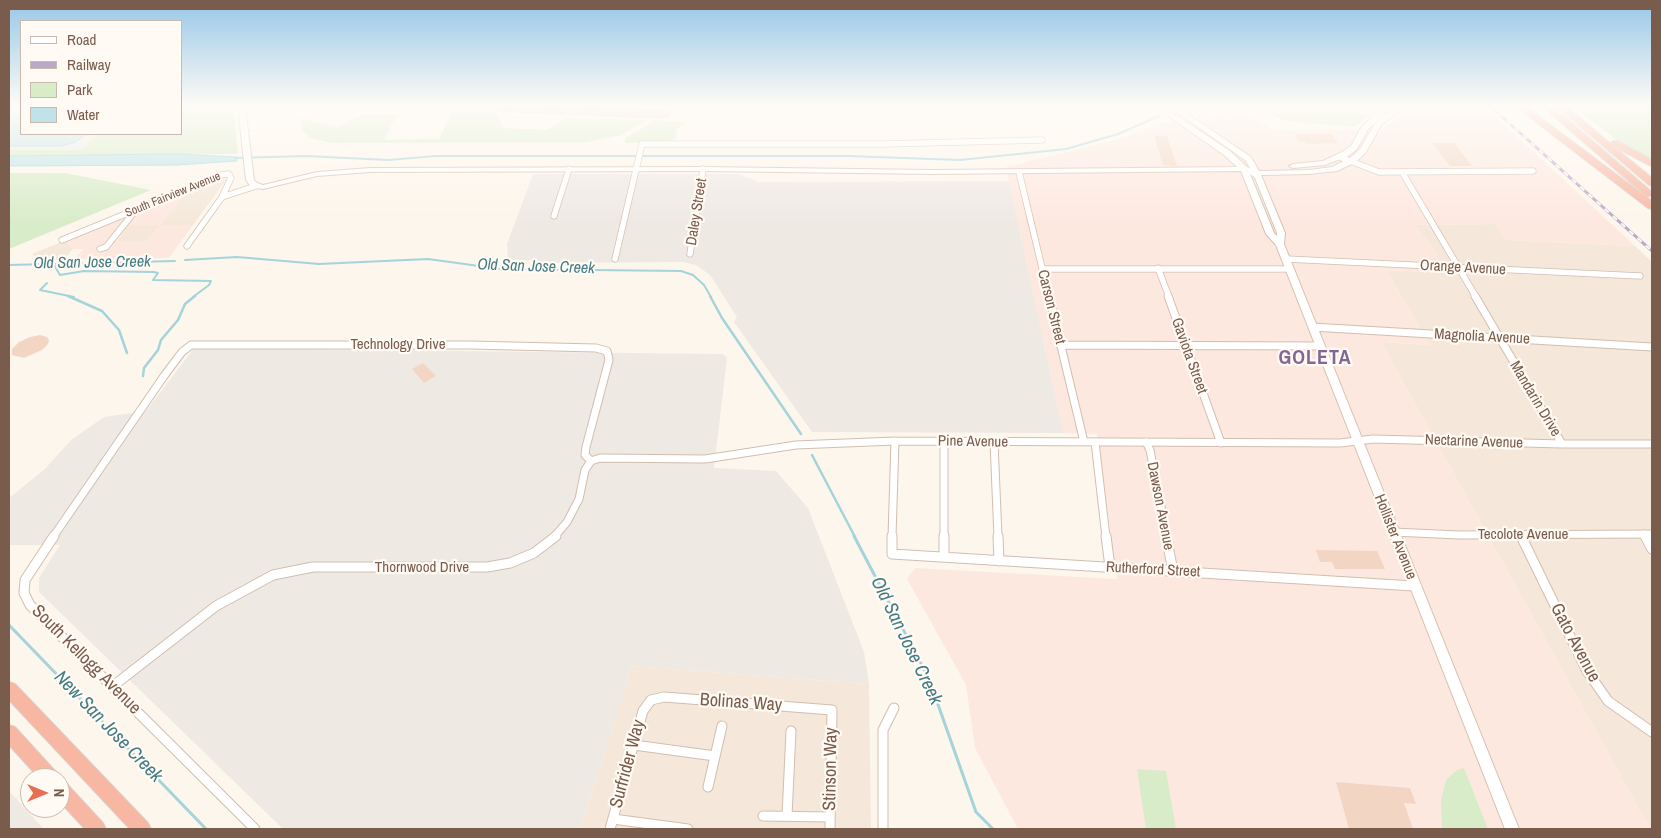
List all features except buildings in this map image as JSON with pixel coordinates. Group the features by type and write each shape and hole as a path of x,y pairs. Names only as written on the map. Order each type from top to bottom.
{"highway":[{"path":"1572,145 1652,206"},
{"path":"1592,145 1652,196"},
{"path":"1607,145 1652,183"},
{"path":"1619,145 1652,163"},
{"path":"9,689 142,829"},
{"path":"9,733 41,768"},
{"path":"70,800 97,829"}],"main road":[{"path":"245,145 251,182 256,186"},
{"name":"Hollister Avenue","path":"1217,145 1244,170 1270,234 1280,244 1414,586 1512,829"},
{"name":"Hollister Avenue","path":"1229,145 1239,151 1255,170 1281,233 1280,244"},
{"name":"South Fairview Avenue","path":"1255,170 1317,165 1340,157 1352,149 1354,145"},
{"name":"South Fairview Avenue","path":"256,186 266,186 317,174 352,171 569,170 636,166 703,170 862,172 1330,170 1350,162 1362,152 1366,145"}],"street":[{"path":"615,259 642,145"},
{"path":"1340,157 1379,172 1533,171"},
{"path":"554,216 569,170"},
{"name":"Daley Street","path":"690,254 703,170"},
{"name":"Carson Street","path":"1019,172 1084,442"},
{"name":"Mandarin Drive","path":"1402,172 1562,444"},
{"name":"South Fairview Avenue","path":"62,240 220,174 228,174 231,178 222,197"},
{"name":"South Fairview Avenue","path":"222,197 256,186"},
{"path":"187,246 222,197"},
{"path":"100,249 106,246 136,210"},
{"name":"Orange Avenue","path":"1286,259 1640,276"},
{"name":"Gaviota Street","path":"1158,268 1221,443"},
{"path":"1042,269 1290,269"},
{"name":"Magnolia Avenue","path":"1312,327 1652,347"},
{"path":"1060,344 1320,346"},
{"name":"Technology Drive","path":"191,345 470,345 596,348 605,350"},
{"name":"South Kellogg Avenue","path":"191,345 182,352 164,376 135,421 126,431 34,565 25,580 23,590 30,605 255,829"},
{"name":"Thornwood Drive","path":"113,686 216,606 273,575 313,567 486,567 522,560 548,544 568,522 579,499 585,470 591,462 585,455 586,447 609,360 609,355 605,350"},
{"name":"Nectarine Avenue","path":"1357,441 1373,439 1562,444 1652,444"},
{"path":"944,441 944,557"},
{"name":"Pine Avenue","path":"591,462 600,458 705,459 796,445 895,442 1340,443 1357,441"},
{"name":"Rutherford Street","path":"895,442 892,554 1414,586"},
{"path":"994,442 999,561"},
{"path":"1095,442 1110,567"},
{"name":"Dawson Avenue","path":"1146,442 1150,450 1173,571"},
{"name":"Tecolote Avenue","path":"1393,532 1521,536 1648,534"},
{"path":"1648,534 1652,549"},
{"name":"Gato Avenue","path":"1521,536 1587,671 1608,701 1652,732"},
{"name":"Bolinas Way","path":"652,700 664,697 832,710"},
{"name":"Surfrider Way","path":"610,829 643,711 652,700"},
{"path":"883,829 882,730 894,708"},
{"name":"Stinson Way","path":"830,829 832,710"},
{"path":"708,787 722,726"},
{"path":"787,816 791,732"},
{"path":"634,745 715,756"},
{"path":"764,816 830,817"},
{"path":"613,819 688,829"}],"shaded area":[{"path":"9,145 87,145 82,150 9,150"},
{"path":"1094,145 1526,145 1635,246 1505,240 1495,224 1415,225 1452,273 1386,270 1430,345 1381,342 1650,829 1018,829 975,748 966,685 907,579 915,568 1117,579 1097,434 1063,433 1006,167"},
{"path":"533,174 739,174 759,182 1009,181 1063,433 812,432 734,322 737,317 710,275 696,265 683,262 544,263 534,260 508,260 507,244"},
{"path":"220,177 227,179 193,225 160,225 187,191"},
{"path":"187,191 160,225 193,225 169,258 74,259 84,249 73,249 66,240","holes":["128,225 159,225 147,241 116,241"]},
{"path":"1495,224 1506,240 1635,246 1652,262 1652,829 1650,829 1381,342 1430,345 1386,270 1451,273 1415,225"},
{"path":"128,225 160,225 147,241 116,242"},
{"path":"66,240 73,249 63,260 38,259 32,254"},
{"path":"194,348 723,354 727,358 714,468 776,471 808,508 864,652 869,684 632,666 580,829 283,829 39,592 39,578 60,545 9,545 9,498 45,469 71,440 104,417 146,411"},
{"path":"632,666 869,684 871,829 580,829"},
{"path":"9,791 20,803 20,818 34,818 44,829 9,829"}],"green space":[{"path":"87,145 237,145 238,154 9,156 9,150 82,150"},
{"path":"1652,145 1652,160 1624,146"},
{"path":"9,173 65,173 151,190 9,249"},
{"path":"1464,768 1488,829 1442,829 1441,800 1446,780 1457,770"},
{"path":"1137,769 1166,771 1176,829 1146,829"}],"water":[{"path":"9,145 64,145 61,146"},
{"path":"177,154 237,157 237,161 177,165 9,166 9,156"}],"waterway":[{"path":"235,158 305,156 389,160 435,156 848,156 960,160 1066,149 1079,145"},
{"name":"Old San Jose Creek","path":"185,260 237,257 319,264 428,259 501,269 681,271 693,275 704,285 711,297"},
{"name":"Old San Jose Creek","path":"54,264 175,261"},
{"name":"Old San Jose Creek","path":"9,265 54,264"},
{"path":"54,264 60,275 84,271 154,272 158,273 153,280 211,281 209,285 193,297"},
{"path":"47,283 40,290 74,297"},
{"path":"68,296 102,311 119,330 127,353"},
{"path":"143,376 144,368 158,350 161,340 178,320 185,304 195,296"},
{"name":"Old San Jose Creek","path":"710,296 722,318 801,434"},
{"name":"Old San Jose Creek","path":"812,455 855,537"},
{"name":"Old San Jose Creek","path":"854,536 929,679 976,812 993,829"},
{"name":"New San Jose Creek","path":"9,625 206,829"}],"railway":[{"path":"1534,145 1652,251"}],"district":[{"name":"GOLETA","path":"1315,359"}]}
